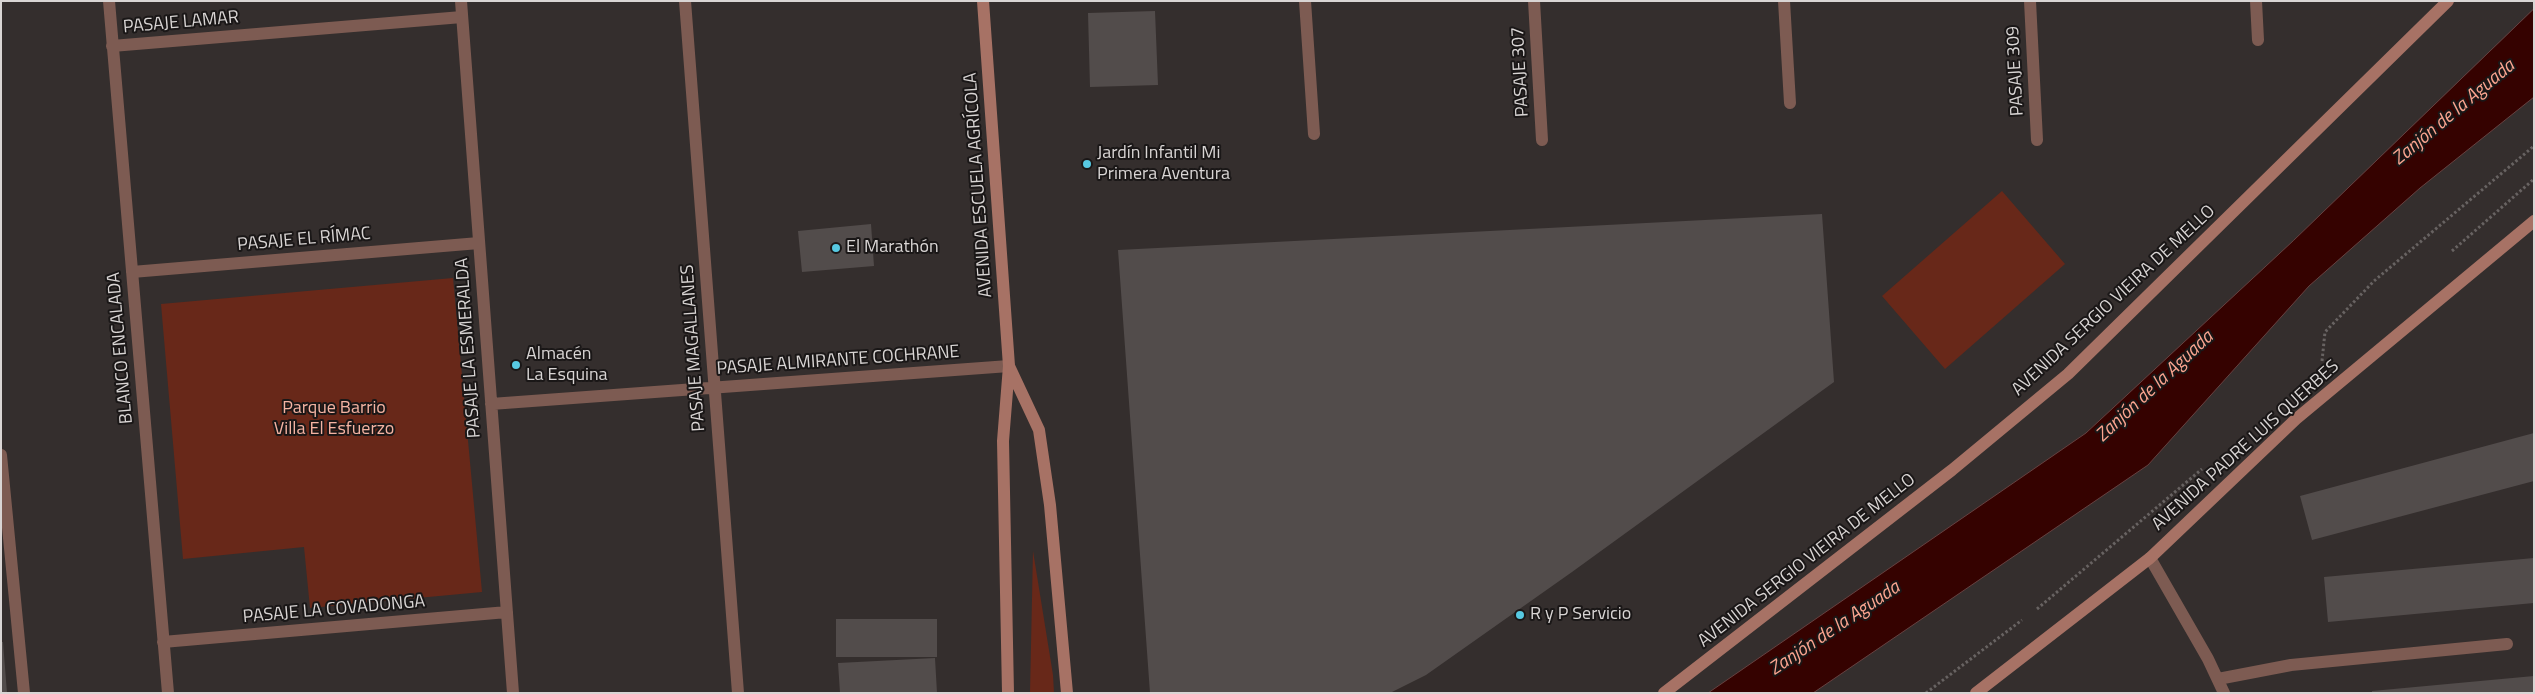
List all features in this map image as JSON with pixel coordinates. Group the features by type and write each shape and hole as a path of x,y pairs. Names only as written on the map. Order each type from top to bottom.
{"main road":[{"name":"AVENIDA ESCUELA AGRÍCOLA","path":"983,1 1009,366 1003,441 1008,693"},
{"name":"AVENIDA SERGIO VIEIRA DE MELLO","path":"1664,693 1952,470 2068,374 2448,1"},
{"name":"AVENIDA PADRE LUIS QUERBES","path":"1976,693 2150,558 2296,419 2534,220"},
{"name":"AVENIDA ESCUELA AGRÍCOLA","path":"1009,366 1039,430 1050,505 1067,693"}],"street":[{"name":"BLANCO ENCALADA","path":"108,1 168,693"},
{"name":"PASAJE LA ESMERALDA","path":"460,1 513,693"},
{"name":"PASAJE MAGALLANES","path":"686,1 738,693"},
{"path":"1305,1 1314,134"},
{"name":"PASAJE 307","path":"1534,1 1542,140"},
{"path":"1784,1 1790,103"},
{"name":"PASAJE 309","path":"2030,1 2037,140"},
{"path":"2256,1 2258,40"},
{"name":"PASAJE LAMAR","path":"112,46 462,17"},
{"name":"PASAJE EL RÍMAC","path":"132,272 479,243"},
{"name":"PASAJE ALMIRANTE COCHRANE","path":"491,404 1009,366"},
{"path":"1,455 24,693"},
{"path":"2150,558 2224,693"},
{"name":"PASAJE LA COVADONGA","path":"163,642 507,612"},
{"path":"2218,679 2291,666 2507,644"}],"path":[{"path":"2330,392 2322,367 2325,332 2374,281 2534,146"}],"green space":[{"path":"2002,191 2065,264 1945,369 1882,296"},
{"name":"Parque Barrio Villa El Esfuerzo","path":"453,278 482,592 310,608 304,547 183,559 161,304"},
{"path":"1033,551 1053,675 1054,693 1030,693"}],"water":[{"name":"Zanjón de la Aguada","path":"2534,9 2534,97 2420,188 2309,286 2148,465 1813,693 1708,693 2086,433 2293,241"}],"building":[{"path":"1155,11 1158,85 1090,87 1088,13"},
{"path":"1822,214 1834,382 1572,572 1426,675 1390,693 1150,693 1118,250"},
{"name":"El Marathón","path":"871,224 874,266 802,272 798,231"},
{"path":"2534,433 2534,481 2312,540 2300,496"},
{"path":"2534,558 2534,603 2328,622 2324,577"},
{"path":"836,619 937,619 937,657 836,657"},
{"path":"1,642 3,642 7,693 1,693"},
{"path":"935,658 937,693 840,693 838,663"},
{"path":"2534,676 2534,693 2372,693 2372,691"}],"place":[{"name":"Jardín Infantil Mi Primera Aventura","path":"1087,164"},
{"name":"El Marathón","path":"836,248"},
{"name":"Almacén La Esquina","path":"516,365"},
{"name":"R y P Servicio","path":"1520,615"}]}
